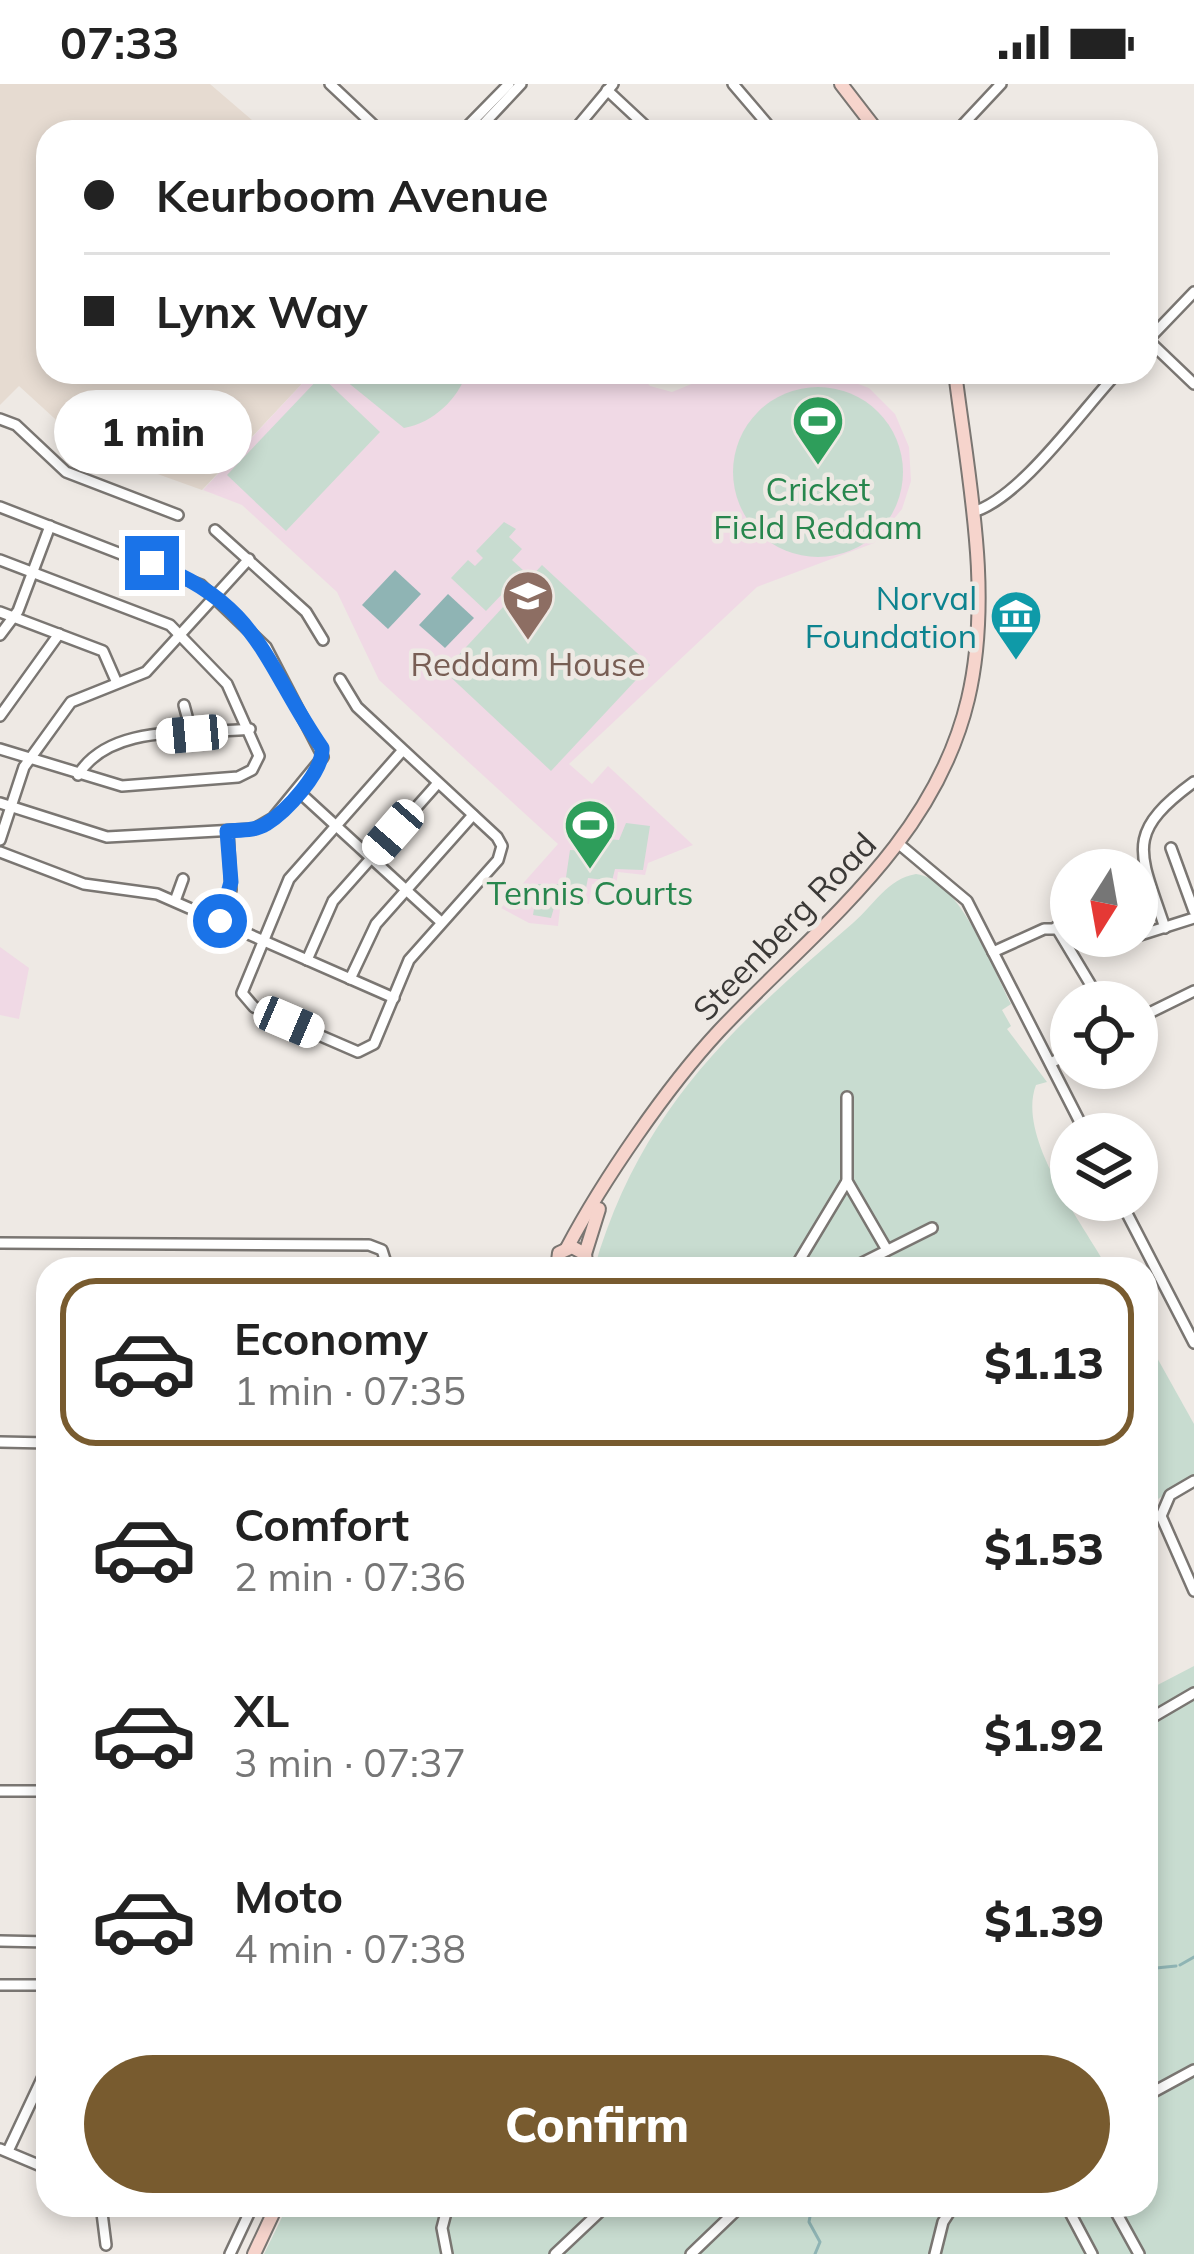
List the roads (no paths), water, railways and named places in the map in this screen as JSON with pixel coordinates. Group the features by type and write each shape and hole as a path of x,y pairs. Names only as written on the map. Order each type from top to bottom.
{"main road":[{"path":"841,84 869,120"},
{"name":"Steenberg Road","path":"558,1257 717,1034 860,892 899,844 936,785 969,698 978,611 973,512 957,384"},
{"name":"Steenberg Road","path":"587,1257 594,1220 631,1151"},
{"path":"567,1248 579,1257"},
{"path":"254,2254 271,2217"}],"street":[{"path":"330,84 368,120"},
{"path":"479,120 509,84"},
{"path":"482,120 521,84"},
{"path":"733,84 764,120"},
{"path":"967,120 1001,84"},
{"path":"582,120 610,87 641,120"},
{"path":"1158,330 1194,292"},
{"path":"1158,351 1194,384"},
{"path":"973,512 993,505 1015,485 1107,384"},
{"path":"0,419 16,425 66,472 178,515"},
{"path":"0,506 183,575 215,597 266,647 302,721 322,748 320,766 261,827 107,837 5,805"},
{"path":"0,635 14,617 50,526"},
{"path":"215,530 306,612 323,640"},
{"path":"0,840 5,805 29,759 70,702 146,672 248,559"},
{"path":"0,560 164,622 182,634 227,685 259,756 252,770 238,777 122,786 0,749"},
{"path":"0,612 103,651 117,683"},
{"path":"0,716 58,634"},
{"path":"340,679 357,707 473,815 502,846 498,860 409,961 368,1052 358,1052 246,1002 242,993 289,879 403,751"},
{"path":"184,706 192,734"},
{"path":"78,775 107,743 250,729"},
{"path":"1165,928 1144,859 1144,832 1158,809 1194,782"},
{"path":"307,960 328,908 438,783"},
{"path":"298,791 441,922"},
{"path":"350,979 370,932 473,815"},
{"path":"220,921 231,882 227,831"},
{"path":"899,844 960,892 1050,1061"},
{"path":"1158,930 1194,915 1171,848"},
{"path":"0,852 84,884 149,891 394,998"},
{"path":"175,901 183,879"},
{"path":"993,952 1050,929"},
{"path":"1158,1009 1194,991"},
{"path":"801,1257 847,1181 848,1097"},
{"path":"847,1181 887,1250"},
{"path":"1131,1221 1149,1257"},
{"path":"873,1257 932,1228"},
{"path":"0,1244 369,1245 382,1250 384,1257"},
{"path":"1158,1273 1194,1343"},
{"path":"0,1442 36,1443"},
{"path":"1194,1480 1170,1496 1161,1516 1194,1591"},
{"path":"1158,1714 1194,1693"},
{"path":"0,1791 36,1791"},
{"path":"0,1941 36,1942"},
{"path":"0,1984 36,1984"},
{"path":"1158,2090 1194,2070"},
{"path":"36,2089 4,2150 36,2164"},
{"path":"102,2217 106,2245"},
{"path":"230,2254 244,2217"},
{"path":"445,2217 447,2254"},
{"path":"555,2254 594,2217"},
{"path":"692,2254 730,2217"},
{"path":"935,2254 949,2217"},
{"path":"1072,2217 1092,2254"},
{"path":"1119,2217 1139,2254"}],"water":[{"path":"395,570 421,594 388,629 362,605"},
{"path":"448,594 474,618 445,648 419,625"}],"waterway":[{"path":"1180,1965 1194,1957"},
{"path":"1158,1968 1176,1966"},
{"path":"810,2217 820,2242 815,2254"}],"place":[{"name":"Cricket Field Reddam","path":"818,467"},
{"name":"Reddam House","path":"528,642"},
{"name":"Norval Foundation","path":"1016,662"},
{"name":"Tennis Courts","path":"590,871"}]}
